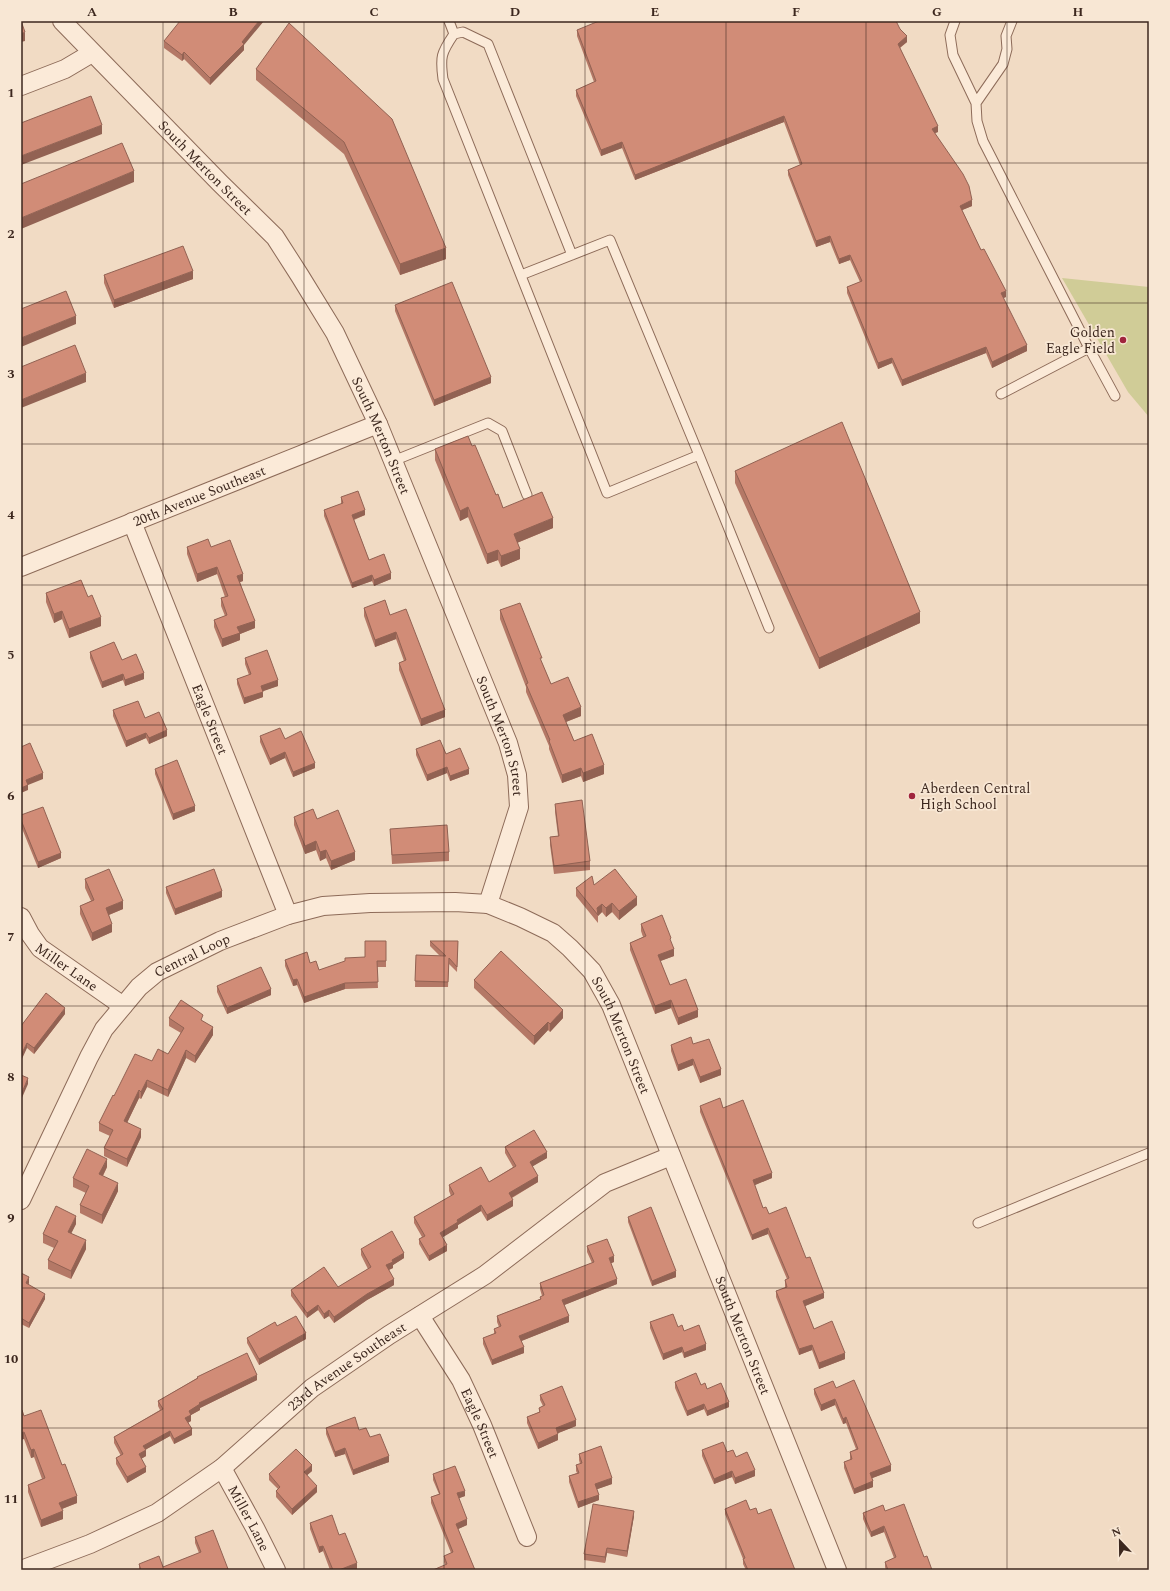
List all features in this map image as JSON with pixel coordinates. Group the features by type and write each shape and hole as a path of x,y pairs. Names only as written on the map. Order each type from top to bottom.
{"street":[{"name":"South Merton Street","path":"62,21 220,183 275,237 335,333 378,424 393,460 508,743 517,775 519,807 488,904 553,933 592,971 611,1005 837,1570"},
{"path":"21,86 65,69 92,52"},
{"name":"20th Avenue Southeast","path":"21,567 378,424"},
{"name":"Eagle Street","path":"132,522 288,915"},
{"name":"Central Loop","path":"21,1200 89,1057 104,1030 139,987 157,972 220,941 288,915 323,906 370,902 455,902 488,904"},
{"name":"Miller Lane","path":"21,917 30,934 40,948 124,1006"},
{"name":"23rd Avenue Southeast","path":"21,1570 90,1544 157,1513 222,1468 312,1388 389,1335 485,1275 605,1182 671,1156"},
{"name":"Eagle Street","path":"420,1316 461,1380 482,1425 526,1537"},
{"name":"Miller Lane","path":"222,1468 276,1570"}],"lane":[{"path":"449,21 454,34"},
{"path":"955,21 950,35 953,56 976,103 977,121 983,141 1115,396"},
{"path":"976,103 1003,64 1007,49 1006,36 1012,21"},
{"path":"572,255 488,44 463,32 454,34 446,46 440,60 443,79 608,493 699,455"},
{"path":"521,275 610,240 769,628"},
{"path":"1001,394 1089,348"},
{"path":"393,460 488,423 502,431 527,495"},
{"path":"978,1223 1149,1153"}],"shaded area":[{"name":"Golden Eagle Field","path":"1062,278 1149,287 1149,417 1128,392"}],"building":[{"path":"21,21 25,32 21,34"},
{"path":"180,21 259,21 242,42 244,44 210,78 184,52 182,55 164,41"},
{"path":"599,21 896,21 900,29 907,36 898,44 938,126 932,129 963,174 969,186 972,200 960,206 981,250 984,249 1006,291 1001,293 1027,345 992,362 986,347 902,380 892,358 878,363 847,287 862,281 850,255 839,259 830,236 816,241 788,170 802,164 784,116 635,175 622,142 601,150 576,90 596,81 577,30"},
{"path":"289,23 392,119 446,248 400,264 344,142 256,69"},
{"path":"91,96 102,125 21,156 21,123"},
{"path":"122,143 134,171 21,218 21,184"},
{"path":"183,246 193,271 114,300 104,275"},
{"path":"452,282 491,377 434,400 395,305"},
{"path":"66,291 76,316 21,338 21,309"},
{"path":"75,345 86,373 21,400 21,367"},
{"path":"842,422 920,612 819,658 735,471"},
{"path":"468,436 472,446 475,445 503,508 542,492 553,518 514,534 520,549 501,556 498,550 487,554 468,507 460,511 435,449"},
{"path":"358,491 365,510 352,515 369,560 384,554 391,573 374,580 372,575 352,583 324,510 343,503 341,497"},
{"path":"208,539 211,547 230,540 243,574 237,576 255,621 237,627 240,633 222,639 214,620 227,615 221,598 228,596 217,567 197,574 187,547"},
{"path":"81,580 88,597 92,595 101,617 69,629 62,611 54,614 46,593"},
{"path":"385,600 390,615 406,609 445,710 421,719 399,663 406,660 396,632 375,640 364,608"},
{"path":"520,603 551,684 568,677 581,707 563,715 574,741 592,734 604,765 583,773 581,768 562,775 549,741 550,740 526,684 528,683 500,610"},
{"path":"114,642 122,660 136,654 144,673 125,680 123,674 102,682 90,652"},
{"path":"267,650 278,680 261,686 263,692 244,698 237,679 251,674 245,658"},
{"path":"138,701 145,718 159,712 167,730 149,738 146,733 126,741 113,710"},
{"path":"280,728 285,739 301,731 315,763 293,772 285,752 270,759 260,736"},
{"path":"440,740 446,754 460,748 469,769 450,776 447,767 427,775 416,749"},
{"path":"30,743 43,773 26,780 28,785 21,788 21,747"},
{"path":"177,760 195,806 173,814 155,769"},
{"path":"582,800 590,861 554,866 550,837 559,836 555,804"},
{"path":"43,807 61,853 38,862 21,820 21,815"},
{"path":"313,809 317,819 338,810 355,852 331,861 326,850 320,852 316,841 305,846 294,817"},
{"path":"447,825 449,852 392,855 390,829"},
{"path":"109,869 123,901 106,908 112,924 92,933 80,906 94,900 85,879"},
{"path":"214,869 222,891 175,909 166,887"},
{"path":"615,869 637,897 619,911 612,903 606,908 602,904 597,908 598,915 576,888 592,876 594,885"},
{"path":"662,915 674,949 658,955 670,985 686,979 698,1010 678,1018 671,1000 655,1006 630,943 646,936 641,924"},
{"path":"365,941 386,941 386,961 377,961 378,982 345,983 304,997 297,979 293,980 285,960 307,952 310,963 316,961 319,970 345,961 345,958 365,957"},
{"path":"430,941 458,941 457,967 449,958 448,982 415,981 416,955 446,956"},
{"path":"501,951 563,1010 550,1024 548,1022 534,1036 474,980"},
{"path":"261,967 271,989 227,1008 217,986"},
{"path":"46,993 65,1008 34,1048 27,1043 21,1055 21,1026"},
{"path":"181,1000 203,1015 201,1020 213,1027 195,1056 186,1050 168,1090 147,1080 141,1092 139,1090 124,1121 141,1129 127,1159 104,1148 113,1130 99,1123 135,1054 152,1061 158,1049 168,1054 184,1028 169,1018"},
{"path":"691,1037 693,1044 709,1039 721,1069 700,1077 693,1059 678,1065 671,1045"},
{"path":"21,1075 28,1078 21,1095"},
{"path":"720,1098 723,1108 743,1100 772,1173 753,1180 763,1208 766,1207 769,1214 786,1207 806,1258 810,1257 824,1293 803,1301 814,1329 832,1321 845,1353 819,1363 812,1345 799,1349 776,1291 787,1287 785,1280 789,1278 768,1228 752,1235 700,1106"},
{"path":"534,1130 547,1152 530,1162 538,1176 509,1193 513,1200 487,1215 481,1205 457,1220 458,1222 440,1233 447,1245 429,1256 419,1239 425,1236 414,1217 454,1194 449,1185 481,1167 489,1182 516,1166 505,1147"},
{"path":"87,1149 107,1159 99,1174 118,1183 102,1215 80,1205 89,1186 73,1178"},
{"path":"56,1206 76,1216 68,1232 86,1240 71,1271 48,1260 58,1241 43,1234"},
{"path":"651,1207 676,1271 652,1281 628,1217"},
{"path":"392,1231 404,1253 392,1260 393,1262 386,1265 394,1279 367,1294 334,1317 329,1310 324,1314 318,1305 307,1313 291,1290 324,1267 338,1287 371,1267 361,1249"},
{"path":"607,1239 614,1256 609,1258 617,1279 562,1300 569,1316 519,1336 524,1347 492,1360 483,1338 496,1333 494,1329 501,1326 497,1316 541,1299 540,1297 544,1295 540,1283 594,1262 587,1246"},
{"path":"21,1273 29,1277 26,1283 45,1294 29,1323 21,1318"},
{"path":"673,1314 678,1327 682,1325 684,1331 699,1325 706,1344 684,1353 682,1347 663,1354 650,1322"},
{"path":"296,1316 306,1333 259,1359 247,1338 275,1322 277,1326"},
{"path":"247,1353 257,1375 199,1403 200,1404 189,1411 191,1415 185,1418 192,1429 174,1439 170,1431 143,1446 146,1450 139,1454 146,1467 127,1477 116,1458 123,1454 114,1437 163,1409 158,1401 198,1378 197,1377"},
{"path":"696,1373 701,1385 705,1383 707,1389 721,1383 729,1402 707,1411 704,1404 687,1411 675,1382"},
{"path":"854,1380 891,1465 870,1473 873,1481 854,1489 844,1462 852,1459 850,1452 858,1449 846,1417 843,1419 835,1399 821,1405 814,1389 833,1381 836,1388"},
{"path":"562,1386 576,1420 556,1428 558,1434 538,1443 527,1417 540,1412 539,1408 545,1405 540,1395"},
{"path":"21,1410 24,1416 41,1410 62,1465 65,1464 77,1496 59,1503 63,1511 41,1520 28,1485 45,1478 34,1449 31,1450 24,1432 21,1433"},
{"path":"355,1417 359,1430 366,1428 370,1437 380,1434 389,1456 353,1470 345,1448 335,1452 326,1428"},
{"path":"723,1442 727,1452 733,1450 736,1457 747,1452 755,1470 735,1478 732,1471 714,1479 702,1450"},
{"path":"601,1446 612,1478 595,1484 599,1495 578,1502 569,1476 579,1473 576,1465 582,1463 579,1454"},
{"path":"296,1449 312,1465 304,1472 317,1486 292,1509 276,1491 280,1487 269,1474"},
{"path":"455,1466 465,1491 457,1493 467,1519 456,1524 475,1570 433,1570 447,1564 444,1556 453,1552 431,1497 440,1494 433,1474"},
{"path":"746,1500 750,1510 756,1508 758,1514 771,1509 795,1570 748,1570 743,1559 745,1558 725,1509"},
{"path":"593,1504 634,1511 627,1551 607,1548 605,1557 584,1554"},
{"path":"904,1504 924,1557 927,1556 932,1570 888,1570 885,1562 896,1557 884,1526 871,1532 863,1513 883,1505 885,1511"},
{"path":"332,1515 339,1535 345,1533 357,1563 339,1570 333,1570 323,1546 319,1547 310,1523"},
{"path":"213,1530 228,1569 141,1570 139,1564 159,1556 163,1567 201,1552 195,1537"}],"place":[{"name":"Golden Eagle Field","path":"1123,340"},
{"name":"Aberdeen Central High School","path":"912,796"}]}
